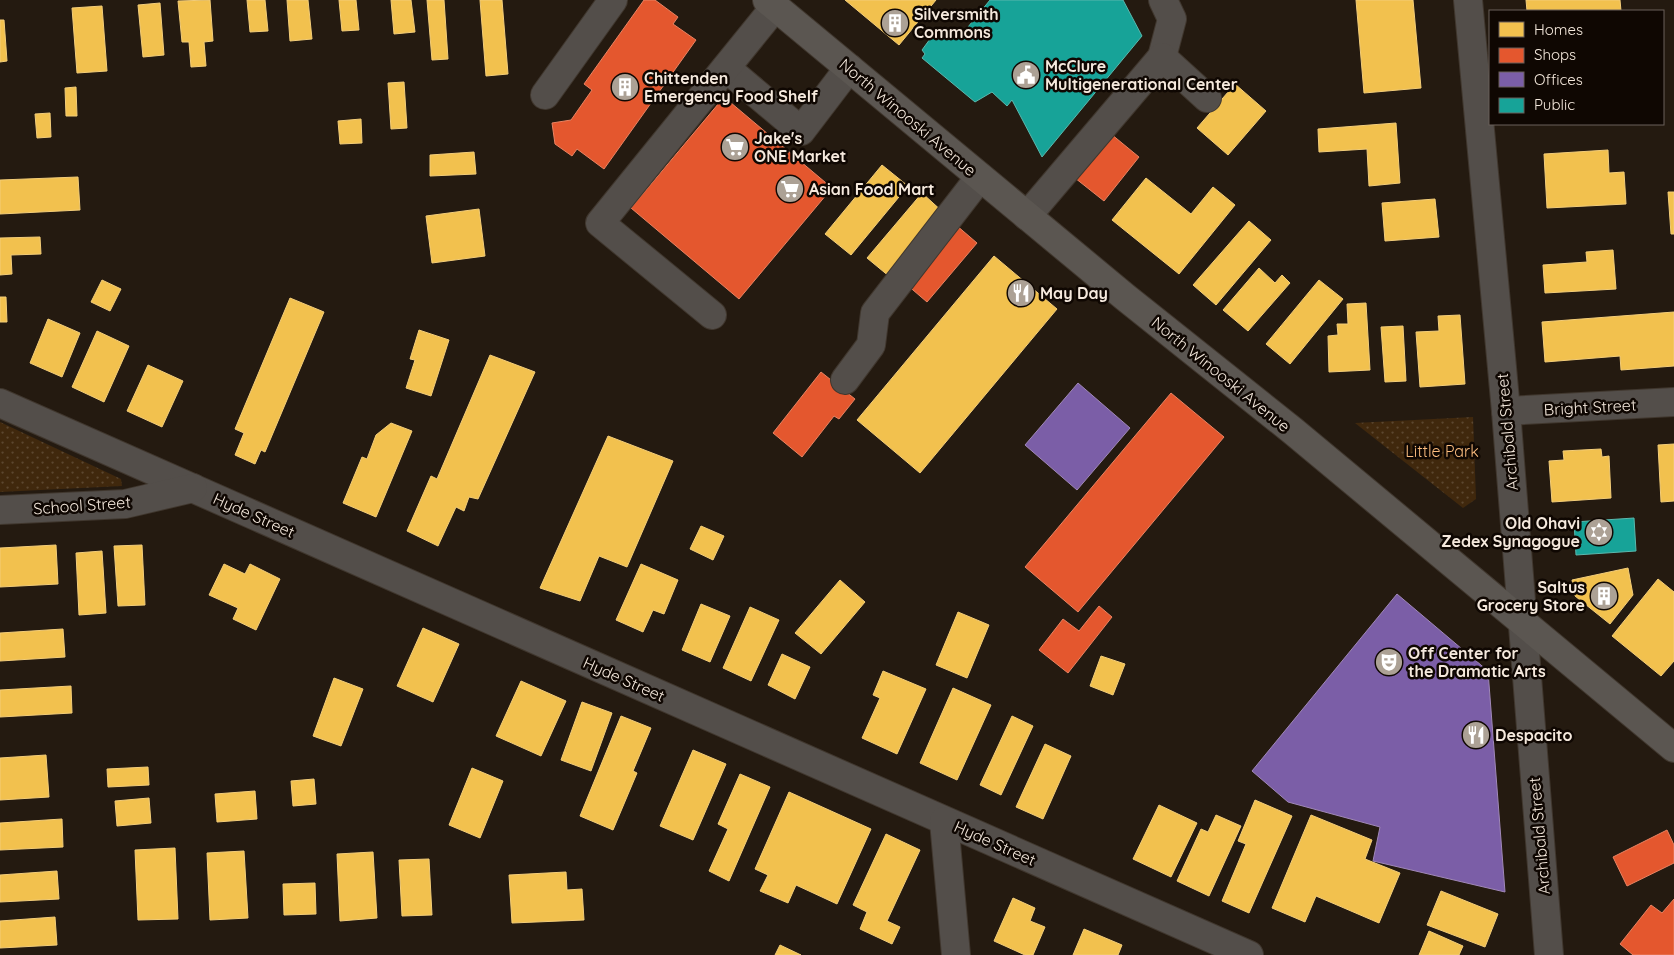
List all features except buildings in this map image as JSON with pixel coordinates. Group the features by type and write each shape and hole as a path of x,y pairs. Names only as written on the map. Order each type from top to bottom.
{"main road":[{"name":"North Winooski Avenue","path":"771,4 1027,216 1293,431 1674,748"}],"street":[{"path":"545,95 613,0"},
{"path":"1027,216 1162,57 1172,19 1163,0"},
{"name":"Archibald Street","path":"1468,0 1506,411 1549,955"},
{"path":"712,315 600,223 726,68 771,4"},
{"path":"1162,57 1207,98"},
{"path":"726,68 801,130 849,68"},
{"path":"845,380 872,345 875,313 980,177"},
{"name":"Bright Street","path":"1506,411 1674,402"},
{"name":"Hyde Street","path":"0,403 1249,955"},
{"name":"School Street","path":"0,510 125,504 193,488"},
{"path":"944,821 956,955"}],"green space":[{"name":"Little Park","path":"1473,417 1476,499 1463,508 1355,423"},
{"path":"0,422 121,479 122,486 0,492"}],"place":[{"name":"Silversmith Commons","path":"895,23"},
{"name":"McClure Multigenerational Center","path":"1026,75"},
{"name":"Chittenden Emergency Food Shelf","path":"625,87"},
{"name":"Jake's ONE Market","path":"735,147"},
{"name":"Asian Food Mart","path":"790,189"},
{"name":"May Day","path":"1021,293"},
{"name":"Old Ohavi Zedex Synagogue","path":"1599,532"},
{"name":"Saltus Grocery Store","path":"1604,596"},
{"name":"Off Center for the Dramatic Arts","path":"1389,662"},
{"name":"Despacito","path":"1476,735"}]}
